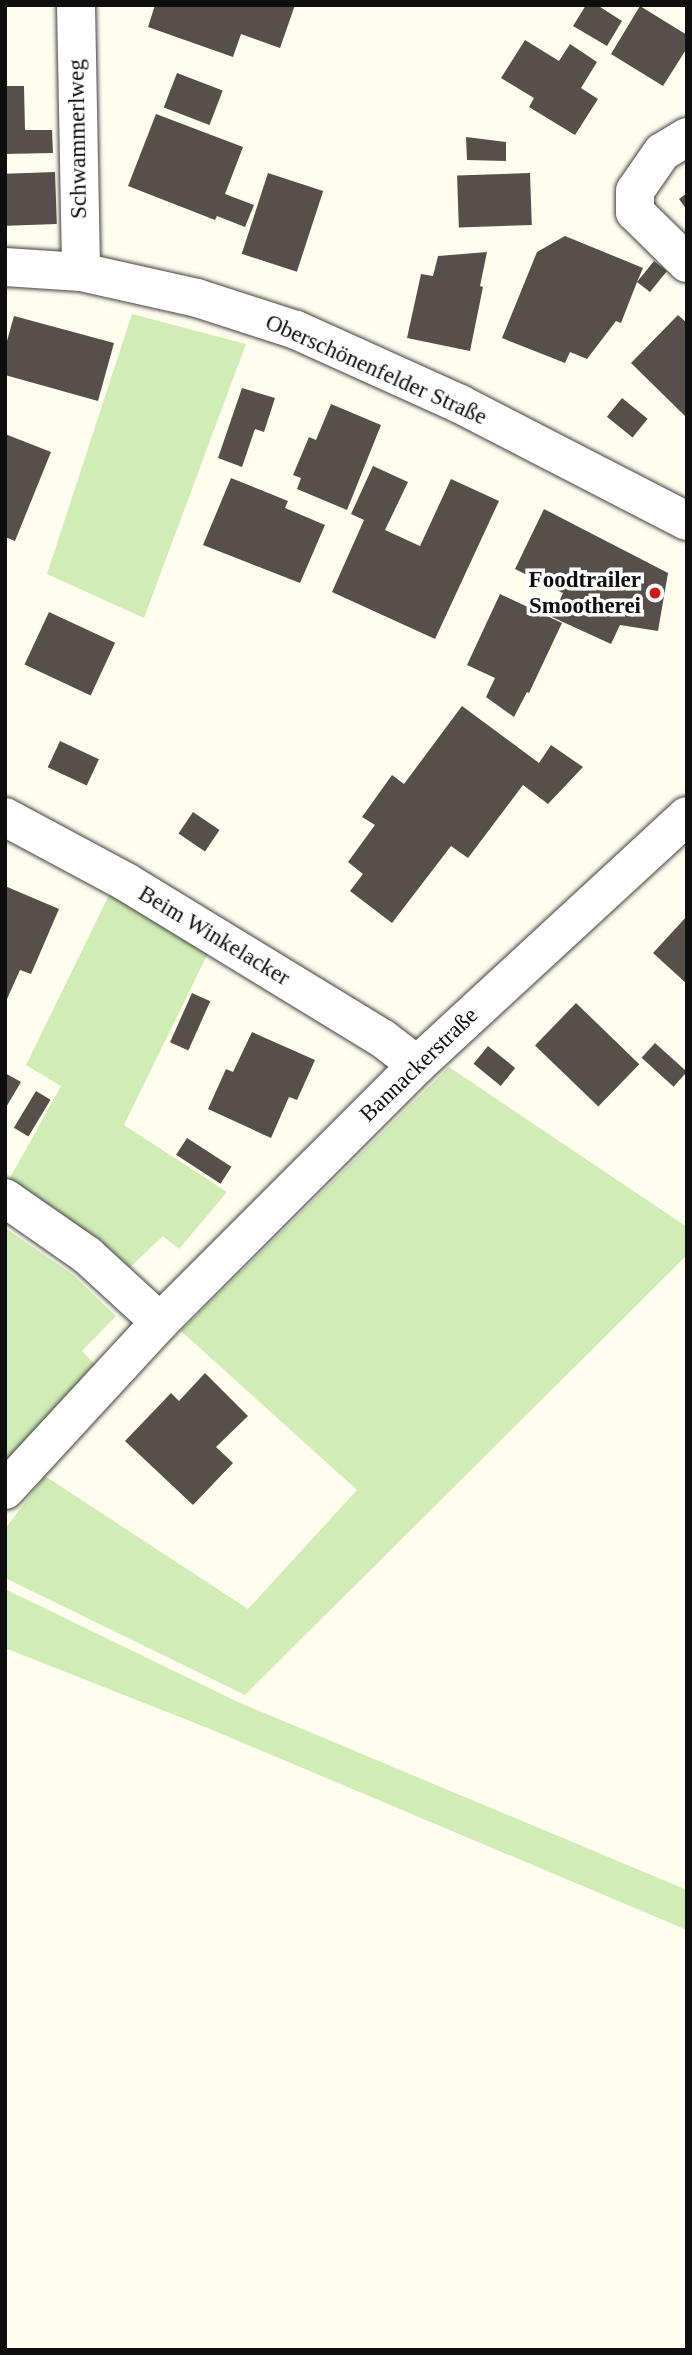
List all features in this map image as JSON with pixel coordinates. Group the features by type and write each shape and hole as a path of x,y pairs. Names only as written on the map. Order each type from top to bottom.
{"street":[{"name":"Schwammerlweg","path":"76,5 81,272"},
{"path":"687,137 662,152 635,191 635,212 687,263"},
{"name":"Oberschönenfelder Straße","path":"5,267 81,272 197,298 296,330 460,404 687,521"},
{"name":"Bannackerstraße","path":"5,1490 160,1322 417,1065 687,816"},
{"name":"Beim Winkelacker","path":"5,817 126,882 382,1038 417,1065"},
{"path":"5,1198 87,1255 160,1322"}],"green space":[{"path":"132,314 246,344 144,618 47,574"},
{"path":"110,893 210,949 124,1125 227,1192 179,1249 163,1236 126,1271 6,1185 61,1086 26,1065"},
{"path":"449,1067 687,1227 687,1255 245,1695 5,1578 5,1529 45,1476 248,1609 357,1490 181,1331"},
{"path":"5,1228 72,1274 116,1316 82,1351 100,1370 5,1470"},
{"path":"5,1589 240,1703 687,1890 687,1930 210,1729 5,1648"}],"building":[{"path":"155,5 295,5 280,48 241,34 233,57 148,27"},
{"path":"586,5 597,5 622,21 607,46 573,26"},
{"path":"640,6 687,35 687,48 663,86 611,54"},
{"path":"525,40 559,61 570,44 597,62 581,88 598,99 575,135 529,107 534,98 501,78"},
{"path":"177,73 223,91 209,125 164,108"},
{"path":"5,86 24,86 25,130 52,130 53,153 5,154"},
{"path":"156,114 243,147 225,194 254,205 245,227 217,216 215,220 128,186"},
{"path":"466,137 506,142 506,161 467,160"},
{"path":"55,172 57,224 7,226 5,174"},
{"path":"268,173 323,191 297,272 242,254"},
{"path":"530,173 532,225 459,228 457,176"},
{"path":"687,193 687,210 679,199"},
{"path":"565,236 643,268 621,323 616,321 587,359 570,352 565,363 502,338 537,252"},
{"path":"487,252 470,351 407,338 421,274 433,276 438,256"},
{"path":"654,261 667,271 650,292 637,282"},
{"path":"678,315 687,323 687,418 631,363"},
{"path":"14,316 114,343 98,401 5,375 5,348"},
{"path":"242,388 275,398 264,432 255,429 242,467 218,458"},
{"path":"622,398 648,419 633,437 607,417"},
{"path":"331,404 381,425 347,510 297,489 301,478 293,475 309,437 316,440"},
{"path":"5,434 51,452 15,541 5,537"},
{"path":"373,466 408,482 385,530 420,546 451,479 499,501 435,639 332,592 364,520 351,514"},
{"path":"231,478 288,501 285,508 325,525 300,583 203,545"},
{"path":"544,509 668,573 658,631 620,625 611,644 552,617 563,593 515,569"},
{"path":"500,594 562,623 529,693 527,692 514,717 486,697 495,678 467,665"},
{"path":"49,612 115,643 91,695 24,665"},
{"path":"462,706 539,763 551,745 583,767 548,804 523,785 468,858 451,846 392,923 350,891 363,874 348,862 375,825 362,817 392,775 404,784"},
{"path":"60,741 99,759 87,785 48,767"},
{"path":"193,812 220,830 205,851 178,834"},
{"path":"5,886 59,909 31,974 20,970 7,999"},
{"path":"687,916 687,984 653,953"},
{"path":"192,993 210,1001 188,1050 170,1042"},
{"path":"576,1003 639,1064 598,1107 535,1045"},
{"path":"252,1032 315,1060 297,1100 289,1097 271,1138 208,1109 226,1069 233,1072"},
{"path":"655,1043 687,1072 674,1087 642,1058"},
{"path":"488,1046 515,1068 501,1086 474,1064"},
{"path":"5,1073 21,1082 5,1109"},
{"path":"36,1091 51,1100 28,1137 14,1128"},
{"path":"187,1138 231,1167 221,1184 176,1155"},
{"path":"205,1373 248,1416 216,1447 233,1463 193,1505 125,1441 171,1393 179,1401"}],"place":[{"name":"Foodtrailer Smootherei","path":"655,593"}]}
